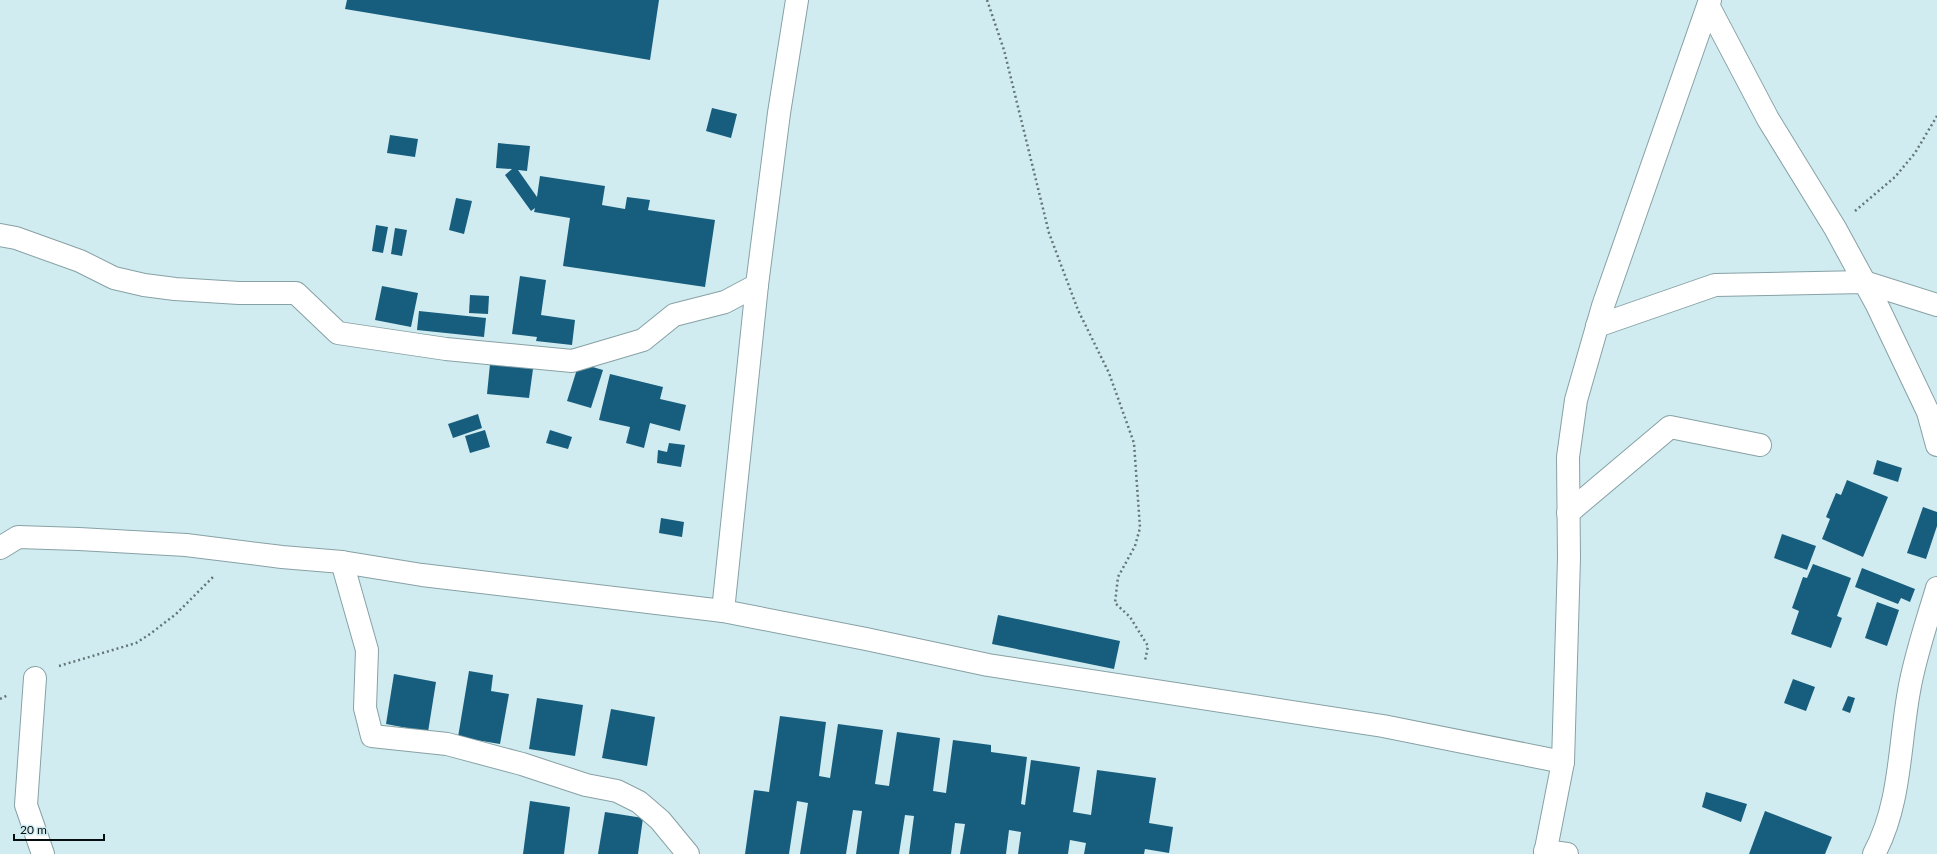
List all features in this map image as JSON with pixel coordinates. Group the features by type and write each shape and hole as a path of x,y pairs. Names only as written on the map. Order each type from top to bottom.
{"street":[{"path":"722,611 757,285 779,113 797,0"},
{"path":"1709,3 1768,119 1835,228 1864,282 1928,412 1937,445"},
{"path":"1568,854 1545,853 1563,762 1569,564 1568,457 1572,419 1597,326 1709,3"},
{"path":"0,235 16,238 80,261 114,278 144,285 232,293 296,293 338,333 446,349 572,361 643,340 674,315 725,302 757,285"},
{"path":"1597,326 1715,285 1864,282 1937,305"},
{"path":"1568,513 1670,427 1760,445"},
{"path":"0,548 18,538 72,538 186,545 342,562 422,575 722,611 866,638 988,665 1383,726 1563,762"},
{"path":"342,562 367,650 365,708 372,736 447,744 522,764 586,785 617,791 639,802 660,820 688,854"},
{"path":"1874,854 1888,822 1894,799 1911,678 1937,588"},
{"path":"35,678 26,805 43,854"}],"path":[{"path":"987,0 1004,50 1049,233 1078,310 1109,372 1134,443 1140,528 1135,546 1118,577 1116,603 1130,617 1148,646 1141,689"},
{"path":"1835,228 1895,177 1915,153 1937,116"},
{"path":"0,699 57,666 87,656 119,649 136,643 176,614 218,572 243,552"}],"building":[{"path":"347,0 659,0 650,60 345,9"},
{"path":"712,108 737,114 731,138 706,131"},
{"path":"390,135 418,139 415,157 387,153"},
{"path":"498,143 530,146 527,171 518,170 537,197 540,176 605,186 602,205 625,209 627,197 650,200 648,210 715,220 705,287 563,266 570,218 534,212 535,208 531,211 505,175 512,169 496,168"},
{"path":"456,198 472,201 464,234 449,230"},
{"path":"376,225 388,227 383,253 372,251"},
{"path":"395,228 407,230 402,256 391,254"},
{"path":"520,276 546,280 541,315 575,320 572,345 536,341 537,337 512,334"},
{"path":"382,286 418,293 411,327 375,320"},
{"path":"470,295 489,296 488,314 469,313"},
{"path":"419,311 486,318 484,337 417,330"},
{"path":"579,363 603,370 591,408 567,401"},
{"path":"490,364 533,369 529,398 487,394"},
{"path":"610,374 663,387 660,399 686,405 680,431 650,423 644,448 626,443 630,427 599,420"},
{"path":"478,414 482,428 453,438 448,424"},
{"path":"485,430 490,447 470,453 465,436"},
{"path":"550,430 572,437 568,449 546,443"},
{"path":"669,443 685,445 681,467 657,463 658,450 667,452"},
{"path":"1877,460 1902,468 1898,482 1873,474"},
{"path":"1847,480 1888,497 1863,557 1822,539 1830,519 1826,517 1836,493 1841,495"},
{"path":"1923,507 1937,512 1937,526 1926,559 1907,553"},
{"path":"661,518 684,522 682,537 659,533"},
{"path":"1782,534 1816,546 1807,570 1774,558"},
{"path":"1813,564 1851,578 1837,616 1842,618 1831,648 1791,634 1799,611 1792,608 1803,577 1807,578"},
{"path":"1862,568 1915,589 1910,602 1901,598 1898,604 1855,587"},
{"path":"1877,602 1899,610 1887,646 1865,638"},
{"path":"998,615 1120,641 1114,669 992,644"},
{"path":"469,671 493,675 491,691 509,694 500,744 458,737"},
{"path":"394,674 436,682 428,732 386,724"},
{"path":"1793,679 1815,687 1806,711 1784,703"},
{"path":"1848,696 1855,698 1850,713 1842,710"},
{"path":"537,698 583,705 575,756 529,749"},
{"path":"611,709 655,717 647,766 602,758"},
{"path":"780,716 826,722 819,776 830,778 838,724 883,730 875,784 889,786 897,732 940,738 933,791 946,793 953,740 991,745 991,752 1027,757 1021,804 1025,805 1031,760 1080,767 1073,812 1091,815 1097,770 1156,778 1149,823 1173,827 1169,853 1145,849 1144,854 1084,854 1086,843 1070,840 1068,854 1018,854 1021,832 1009,830 1006,854 960,854 965,824 955,823 951,854 909,854 914,816 905,815 899,854 856,854 862,811 853,810 846,854 800,854 808,803 797,801 789,854 745,854 754,790 769,792"},
{"path":"1706,792 1747,804 1741,822 1702,807"},
{"path":"530,801 570,807 564,854 523,854"},
{"path":"1765,811 1832,837 1825,854 1749,854"},
{"path":"605,812 643,818 638,854 598,854"}]}
